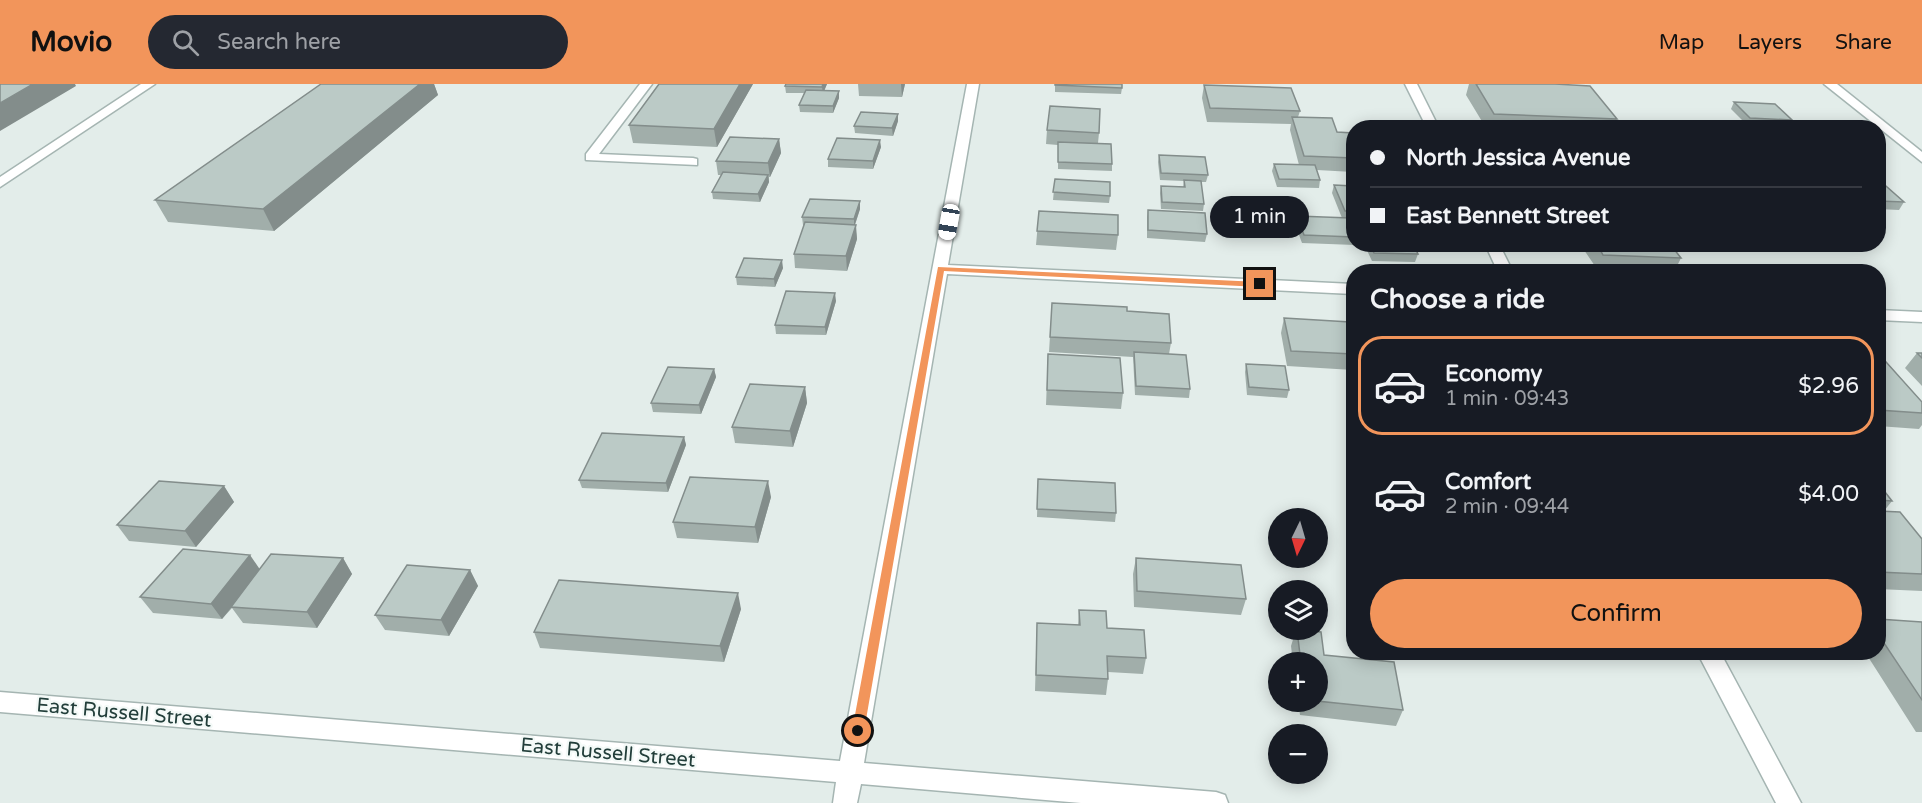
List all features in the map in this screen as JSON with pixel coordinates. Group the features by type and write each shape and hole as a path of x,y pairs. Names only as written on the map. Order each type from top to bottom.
{"street":[{"path":"0,183 149,84"},
{"path":"646,84 590,157 693,162"},
{"path":"845,803 974,84"},
{"path":"1411,84 1429,120"},
{"path":"1830,84 1875,120"},
{"path":"1886,129 1922,158"},
{"path":"941,268 1346,289"},
{"path":"1886,315 1922,317"},
{"path":"1712,660 1789,803"},
{"name":"East Russell Street","path":"0,702 1216,803"}],"building":[{"path":"0,84 33,84 0,103"},
{"path":"321,84 420,84 263,209 155,200"},
{"path":"659,84 740,84 714,129 629,125"},
{"path":"786,84 823,84 822,87 785,86"},
{"path":"1122,84 1122,88 1055,85"},
{"path":"1476,84 1590,86 1617,119 1494,114"},
{"path":"1204,85 1291,88 1300,111 1210,108"},
{"path":"806,90 839,91 833,106 799,105"},
{"path":"1734,102 1775,104 1792,120 1750,118"},
{"path":"1050,106 1100,109 1099,133 1047,130"},
{"path":"861,112 898,114 892,128 854,126"},
{"path":"1292,117 1332,118 1337,132 1346,133 1346,158 1304,156"},
{"path":"730,137 779,139 768,163 716,161"},
{"path":"837,138 880,140 873,161 828,159"},
{"path":"1058,142 1111,144 1112,164 1058,162"},
{"path":"1159,155 1205,157 1208,175 1161,173"},
{"path":"1274,164 1315,165 1320,180 1279,179"},
{"path":"723,172 768,175 758,194 712,192"},
{"path":"1055,179 1110,182 1110,196 1053,192"},
{"path":"1184,180 1201,181 1204,204 1162,202 1161,186 1185,187"},
{"path":"1334,185 1346,186 1345,211"},
{"path":"1886,186 1904,202 1886,201"},
{"path":"810,199 860,201 854,219 802,217"},
{"path":"1148,210 1205,213 1207,234 1148,230"},
{"path":"1039,211 1118,215 1118,235 1037,231"},
{"path":"1297,216 1346,218 1346,237 1304,235"},
{"path":"805,222 856,225 846,256 794,254"},
{"path":"1417,252 1418,254 1374,253"},
{"path":"1601,252 1676,252 1681,258 1603,255"},
{"path":"744,258 782,260 774,279 736,277"},
{"path":"786,291 835,293 825,327 775,325"},
{"path":"1052,303 1127,307 1127,311 1169,314 1171,343 1050,337"},
{"path":"1284,318 1346,322 1346,354 1291,351"},
{"path":"1134,352 1186,355 1190,389 1136,386"},
{"path":"1048,354 1120,358 1123,393 1047,390"},
{"path":"1886,362 1922,402 1922,413 1886,411"},
{"path":"1246,364 1285,366 1289,390 1249,387"},
{"path":"668,367 714,369 699,405 651,403"},
{"path":"750,384 805,387 790,431 732,427"},
{"path":"602,433 684,437 666,483 579,480"},
{"path":"690,477 768,481 755,527 673,522"},
{"path":"1038,479 1115,483 1116,513 1037,509"},
{"path":"159,481 224,486 185,531 117,525"},
{"path":"1886,511 1900,512 1922,539 1922,574 1886,572"},
{"path":"183,549 250,555 211,604 140,597"},
{"path":"271,554 343,558 307,612 231,607"},
{"path":"1136,558 1241,565 1246,599 1137,591"},
{"path":"407,565 470,570 441,620 375,615"},
{"path":"559,580 738,593 720,646 534,632"},
{"path":"1079,610 1106,611 1107,628 1144,630 1146,658 1107,656 1108,679 1036,675 1037,623 1080,625"},
{"path":"1886,620 1922,622 1922,700 1886,646"},
{"path":"1298,640 1322,640 1324,652 1300,652"},
{"path":"1328,655 1346,657 1346,660 1394,662 1403,710 1328,702"}],"route":[{"path":"858,731 941,268 1260,284"}]}
